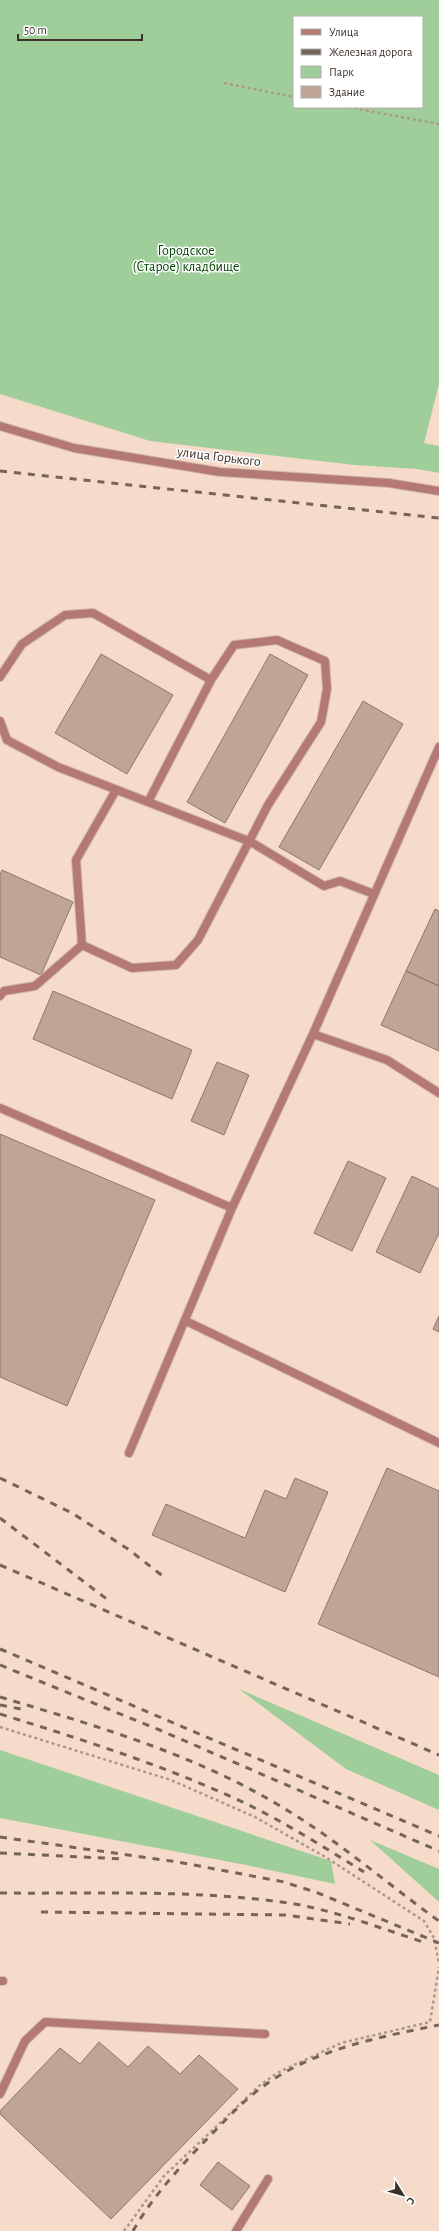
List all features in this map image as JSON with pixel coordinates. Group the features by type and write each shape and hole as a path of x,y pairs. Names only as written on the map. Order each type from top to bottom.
{"street":[{"name":"улица Горького","path":"0,426 74,448 220,472 389,483 439,491"},
{"path":"0,677 22,644 65,615 94,612 211,680"},
{"path":"82,945 132,968 176,965 198,940 251,842 268,805 321,722 327,690 324,661 277,640 234,645 211,680 148,802"},
{"path":"0,721 6,740 58,767 251,842 324,886 340,880 374,894"},
{"path":"129,1453 186,1321 232,1208 313,1034 439,747"},
{"path":"82,945 76,860 116,790"},
{"path":"0,996 4,990 35,986 82,945"},
{"path":"313,1034 387,1060 439,1093"},
{"path":"0,1108 232,1208"},
{"path":"186,1321 437,1440"},
{"path":"0,2094 24,2041 44,2022 265,2034"},
{"path":"236,2231 268,2179"}],"path":[{"path":"224,83 293,97"},
{"path":"353,108 439,124"},
{"path":"0,1727 171,1780 255,1817 327,1858 424,1921 434,1938 439,1962"},
{"path":"124,2231 164,2176 259,2086 271,2077 341,2042 430,2022 439,1967"}],"green space":[{"name":"Городское (Старое) кладбище","path":"0,0 439,0 439,384 424,443 439,446 439,473 417,469 354,465 150,441 0,394"},
{"path":"239,1689 439,1775 439,1810 346,1769"},
{"path":"0,1750 331,1861 335,1884 246,1865 0,1818"},
{"path":"370,1840 439,1869 439,1902"}],"building":[{"path":"101,654 173,695 127,774 55,733"},
{"path":"270,654 308,675 225,823 187,802"},
{"path":"363,701 403,724 319,870 279,847"},
{"path":"2,870 73,902 41,975 0,957 0,875"},
{"path":"435,909 439,911 439,986 406,971"},
{"path":"406,971 439,986 439,1051 381,1025"},
{"path":"53,991 192,1050 172,1099 33,1039"},
{"path":"217,1062 249,1075 224,1135 191,1121"},
{"path":"0,1134 155,1200 67,1406 0,1377"},
{"path":"348,1161 386,1178 352,1251 314,1233"},
{"path":"412,1176 439,1189 439,1233 420,1273 376,1252"},
{"path":"439,1316 439,1332 433,1329"},
{"path":"387,1468 439,1491 439,1677 318,1624"},
{"path":"295,1478 328,1492 285,1592 152,1535 166,1504 245,1538 265,1490 286,1499"},
{"path":"99,2042 128,2067 148,2046 180,2074 199,2055 238,2089 111,2219 0,2114 0,2111 60,2048 80,2064"},
{"path":"218,2162 250,2186 232,2210 200,2185"}],"railway":[{"path":"0,471 439,518"},
{"path":"0,1478 72,1513 128,1549 164,1577"},
{"path":"0,1518 108,1600"},
{"path":"0,1565 439,1755"},
{"path":"0,1649 439,1836"},
{"path":"0,1665 162,1731 439,1851"},
{"path":"0,1697 149,1745 185,1759 256,1792 328,1837 439,1921"},
{"path":"0,1705 26,1710"},
{"path":"0,1714 137,1759 237,1799 311,1839 364,1872"},
{"path":"0,1837 178,1862 284,1882 318,1893 439,1943"},
{"path":"0,1853 124,1859"},
{"path":"0,1893 148,1893 258,1899 311,1907 361,1921 426,1943"},
{"path":"41,1912 285,1915 350,1924"},
{"path":"133,2231 165,2185 232,2113 265,2085 284,2073 326,2053 394,2034 439,2025"}]}
